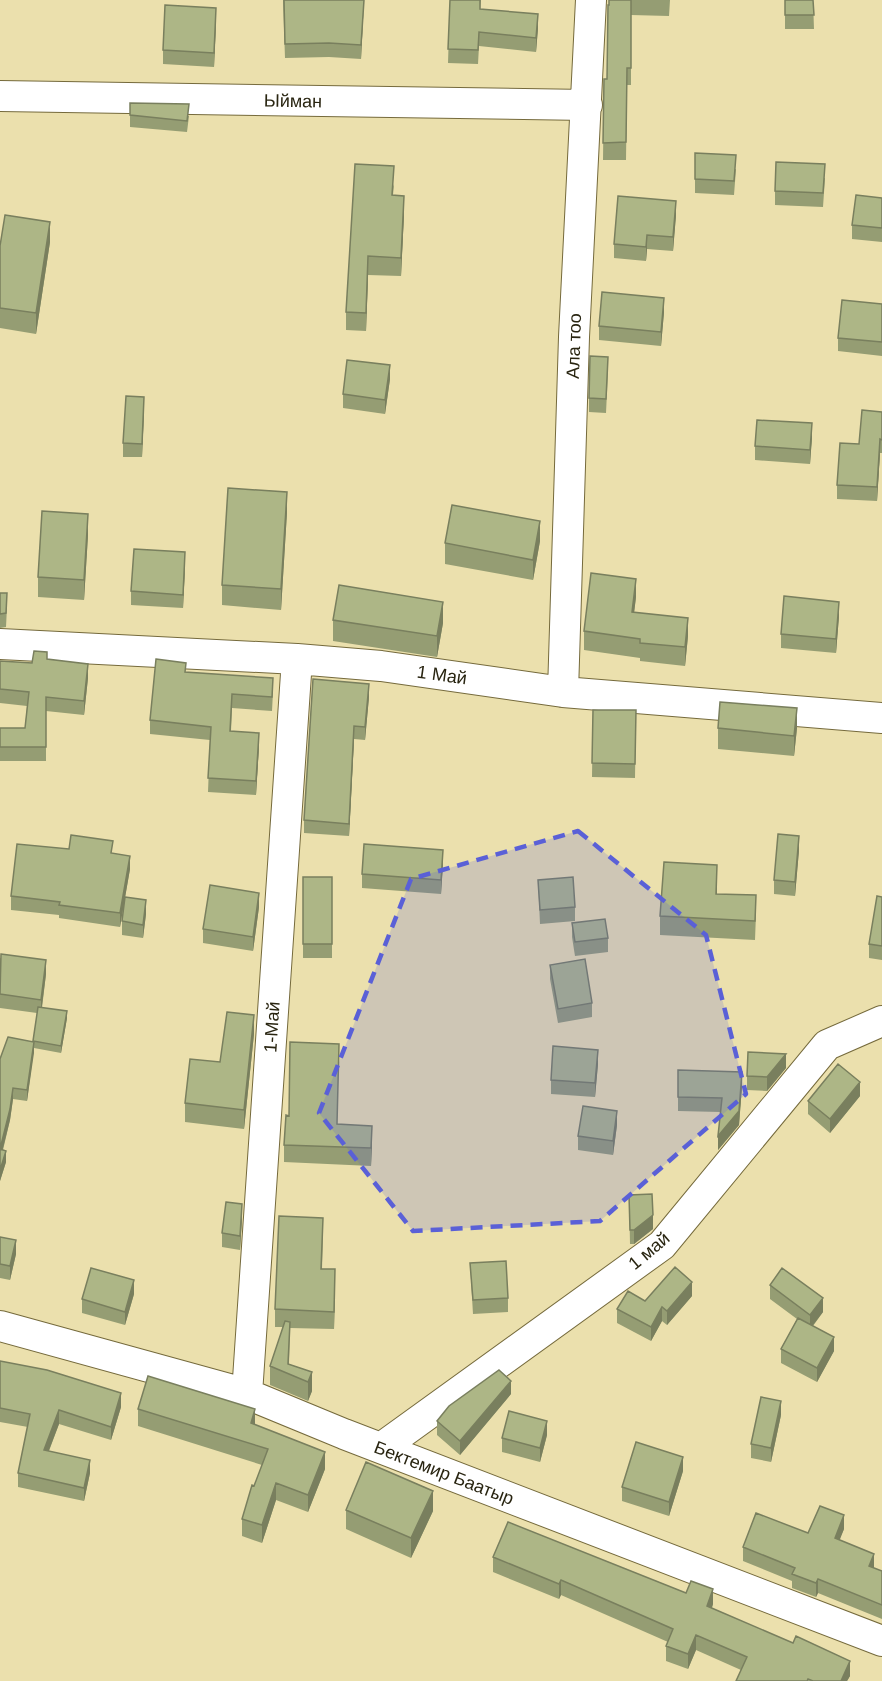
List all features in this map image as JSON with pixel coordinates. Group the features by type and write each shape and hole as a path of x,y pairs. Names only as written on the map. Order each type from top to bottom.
{"street":[{"name":"Ала тоо","path":"563,692 574,338 591,0"},
{"name":"Ыйман","path":"0,96 587,105"},
{"name":"1 Май","path":"0,644 297,659 381,666 563,692 882,718"},
{"name":"1-Май","path":"247,1394 297,659"},
{"name":"1 май","path":"381,1448 662,1245 827,1045 882,1020"},
{"name":"Бектемир Баатыр","path":"0,1326 247,1394 882,1641"}],"highlighted area":[{"path":"578,831 706,935 746,1094 600,1221 413,1231 319,1113 411,879"}],"building":[{"path":"284,0 364,0 361,45 285,44"},
{"path":"450,0 480,0 480,9 538,14 536,38 479,32 478,50 448,49"},
{"path":"609,0 631,0 631,68 627,68 626,142 603,143 604,79 607,79"},
{"path":"785,0 813,0 814,15 785,15"},
{"path":"165,5 216,8 214,53 163,50"},
{"path":"130,103 189,104 187,121 130,115"},
{"path":"695,153 736,155 734,181 695,179"},
{"path":"776,162 825,164 823,193 775,191"},
{"path":"355,164 394,166 392,195 404,196 401,258 368,256 366,313 346,312"},
{"path":"856,195 882,198 882,228 852,225"},
{"path":"618,196 676,201 673,237 647,235 646,247 614,244"},
{"path":"5,215 50,222 36,313 0,308 0,246"},
{"path":"602,292 664,298 661,332 599,326"},
{"path":"842,300 882,304 882,342 838,338"},
{"path":"590,356 608,357 606,399 589,398"},
{"path":"347,360 390,365 385,400 343,394"},
{"path":"126,396 144,397 142,444 123,443"},
{"path":"862,410 882,412 882,440 880,439 877,487 837,485 840,443 859,444"},
{"path":"757,420 812,423 810,450 755,446"},
{"path":"228,488 287,492 281,589 222,585"},
{"path":"452,505 540,521 533,560 445,543"},
{"path":"42,511 88,514 84,580 38,577"},
{"path":"134,549 185,552 183,595 131,591"},
{"path":"591,573 636,579 632,612 688,618 685,647 640,643 640,639 584,631"},
{"path":"339,585 443,602 437,636 333,620"},
{"path":"0,593 7,593 6,613 0,614"},
{"path":"784,596 839,602 836,639 781,634"},
{"path":"34,651 47,652 47,659 88,664 84,701 46,697 46,747 0,747 0,728 25,728 29,692 0,689 0,661 32,663"},
{"path":"156,659 186,663 185,672 273,678 272,697 232,694 230,731 259,733 256,781 208,778 211,727 150,720"},
{"path":"313,679 369,684 365,727 354,726 349,824 304,820"},
{"path":"720,702 797,708 794,736 718,728"},
{"path":"593,710 636,710 635,764 592,763"},
{"path":"778,834 799,836 795,882 774,880"},
{"path":"71,835 113,841 111,853 130,856 120,913 11,896 17,844 69,849"},
{"path":"364,844 443,850 441,880 362,874"},
{"path":"664,862 717,865 716,894 756,895 755,921 660,916"},
{"path":"303,877 332,877 332,944 303,944"},
{"path":"573,877 575,907 540,910 538,880"},
{"path":"210,885 259,893 253,937 203,929"},
{"path":"877,896 882,897 882,946 869,944"},
{"path":"125,897 146,900 143,925 122,921"},
{"path":"605,919 608,938 575,942 572,923"},
{"path":"1,954 46,960 41,1000 0,994"},
{"path":"585,959 592,1003 558,1009 550,965"},
{"path":"38,1007 67,1011 61,1046 33,1041"},
{"path":"227,1012 254,1015 244,1110 185,1103 190,1059 220,1062"},
{"path":"8,1037 34,1042 27,1090 13,1088 0,1149 0,1059"},
{"path":"290,1042 339,1044 337,1124 372,1126 371,1148 284,1145 286,1115 289,1116"},
{"path":"553,1046 598,1050 595,1083 551,1080"},
{"path":"748,1052 786,1054 767,1077 747,1076"},
{"path":"838,1064 860,1082 830,1119 808,1101"},
{"path":"678,1070 742,1072 739,1111 718,1136 722,1098 678,1097"},
{"path":"583,1106 617,1111 613,1141 578,1136"},
{"path":"0,1149 6,1151 0,1170"},
{"path":"652,1194 653,1215 634,1230 630,1230 629,1195"},
{"path":"226,1202 242,1204 240,1236 222,1233"},
{"path":"279,1216 323,1218 321,1269 335,1269 334,1312 275,1309"},
{"path":"0,1237 16,1240 10,1266 0,1264"},
{"path":"506,1261 508,1298 473,1300 470,1263"},
{"path":"675,1267 692,1282 667,1311 662,1307 651,1327 617,1309 628,1291 645,1301"},
{"path":"91,1268 134,1280 125,1312 82,1299"},
{"path":"782,1268 823,1298 810,1315 770,1285"},
{"path":"798,1318 834,1337 817,1368 781,1349"},
{"path":"285,1321 290,1322 288,1364 312,1372 308,1382 270,1366"},
{"path":"0,1361 47,1370 121,1393 111,1427 59,1410 44,1450 90,1460 84,1488 18,1473 30,1414 0,1408"},
{"path":"499,1370 511,1381 460,1441 437,1421 449,1406"},
{"path":"148,1376 255,1409 251,1423 325,1452 308,1495 276,1483 262,1525 242,1519 252,1485 254,1486 268,1449 138,1409"},
{"path":"761,1397 781,1401 771,1448 751,1444"},
{"path":"509,1411 547,1421 540,1448 502,1438"},
{"path":"636,1442 683,1457 669,1502 622,1487"},
{"path":"366,1462 433,1491 411,1538 346,1510"},
{"path":"820,1506 844,1515 835,1538 874,1554 869,1566 882,1571 882,1605 818,1579 816,1583 792,1574 795,1568 743,1547 756,1513 808,1533"},
{"path":"508,1522 686,1593 691,1581 713,1589 707,1606 793,1643 796,1636 850,1661 841,1681 808,1679 807,1681 736,1681 747,1657 696,1635 688,1654 666,1646 673,1629 561,1580 559,1584 493,1557"}]}
